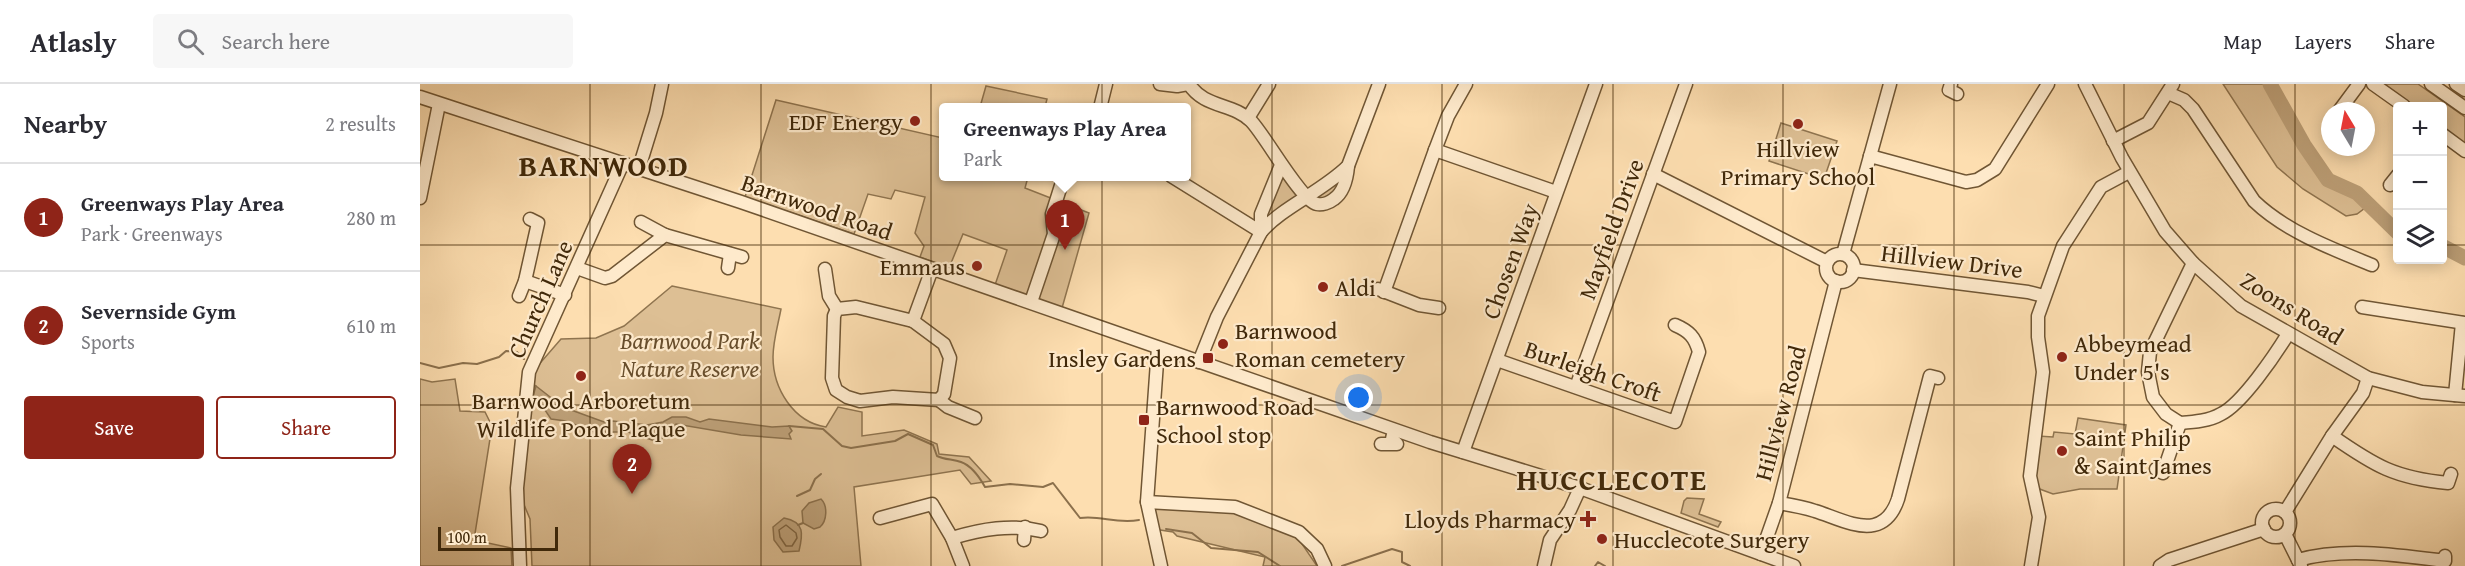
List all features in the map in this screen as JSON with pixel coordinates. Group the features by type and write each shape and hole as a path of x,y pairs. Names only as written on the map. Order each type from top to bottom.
{"street":[{"path":"639,168 657,113 662,84"},
{"path":"1101,103 1106,84"},
{"path":"1160,84 1177,86 1188,84 1208,102 1248,118 1307,198"},
{"path":"1248,118 1269,84"},
{"path":"1198,362 1217,317 1261,232 1348,166 1379,84"},
{"path":"1442,305 1419,305 1381,290 1448,116 1466,84"},
{"name":"Chosen Way","path":"1462,452 1596,84"},
{"name":"Mayfield Drive","path":"1576,387 1686,84"},
{"path":"1843,254 1890,84"},
{"path":"1870,156 1966,182 1977,180 1995,169 2048,84"},
{"name":"Zoons Road","path":"2085,84 2129,172 2165,231 2193,263 2241,306 2368,378 2422,392 2460,395"},
{"path":"2346,102 2359,84"},
{"path":"2373,84 2398,102"},
{"path":"2431,84 2465,108"},
{"path":"2456,84 2465,90"},
{"path":"2113,141 2148,123 2170,88 2193,109 2251,203 2306,236 2365,265"},
{"name":"Barnwood Road","path":"420,97 639,168 1031,302 1394,430 1580,488 1794,566"},
{"path":"420,198 439,104"},
{"path":"2447,138 2465,151"},
{"path":"1435,150 1556,192"},
{"name":"Church Lane","path":"520,566 517,488 529,372 623,163"},
{"path":"1261,232 1261,214 1281,165"},
{"path":"2031,566 2039,517 2030,476 2043,372 2038,337 2038,316 2063,246 2101,187 2129,172"},
{"path":"1653,174 1827,262"},
{"path":"1031,302 1054,234 1052,214 1063,181"},
{"path":"1178,181 1261,232"},
{"path":"519,296 525,281 538,223 530,219"},
{"path":"641,222 665,235 736,255 728,268"},
{"path":"577,268 605,278 612,276 665,235"},
{"path":"1835,254 1843,254 1852,261 1853,270 1847,279 1836,281 1827,274 1827,262 1835,254"},
{"path":"2193,263 2150,352 2148,372 2153,397 2166,414 2180,423 2209,420 2224,413 2274,357 2288,334"},
{"path":"825,269 829,296 837,309"},
{"path":"913,321 932,269"},
{"name":"Hillview Drive","path":"1853,270 2028,292 2044,296"},
{"path":"525,281 565,295"},
{"name":"Hillview Road","path":"1761,554 1779,503 1836,281"},
{"path":"837,309 856,307 913,321 944,344 950,358 944,394 939,400"},
{"path":"837,309 834,316 832,378 836,390 846,397 861,401 893,397 939,400 948,407 975,418"},
{"path":"2358,309 2463,323 2460,395"},
{"name":"Burleigh Croft","path":"1497,360 1675,422 1699,356 1697,342 1684,326"},
{"path":"1158,348 1147,502 1161,566"},
{"path":"1779,503 1864,525 1878,523 1887,518 1898,499 1931,376"},
{"path":"2285,512 2332,436 2362,393 2368,378"},
{"path":"2163,473 2180,423"},
{"path":"1381,444 1397,444 1392,439 1394,430"},
{"path":"2332,436 2368,461 2396,475 2449,483"},
{"path":"1544,566 1550,540 1570,510 1580,488"},
{"path":"928,491 952,538 963,566"},
{"path":"1147,502 1234,507 1299,532 1317,549 1325,566"},
{"path":"880,518 933,504"},
{"path":"2285,534 2273,537 2264,529 2262,520 2269,511 2276,509 2285,512 2290,522 2285,534 2300,563 2316,555 2357,554 2445,561"},
{"path":"952,538 972,532 1024,527 1041,531"},
{"path":"1024,527 1024,540"},
{"path":"2160,566 2169,560 2264,529"}],"green space":[{"path":"2223,84 2270,84 2304,145 2328,179 2357,193 2369,205 2357,214 2346,216 2303,189 2277,167"},
{"path":"2379,84 2418,84 2444,102 2404,102"},
{"path":"986,86 1047,99 1046,103 981,103"},
{"path":"776,100 939,137 939,181 1027,181 1025,188 1089,213 1062,308 995,285 1007,250 963,234 949,268 920,257 924,246 915,233 925,197 895,190 891,199 868,194 854,234 745,197"},
{"path":"2447,104 2465,117 2465,146 2447,133"},
{"path":"1781,123 1837,141 1824,179 1769,161"},
{"path":"1281,161 1307,200 1340,177 1336,198 1303,202 1272,222 1261,214"},
{"name":"Barnwood Park Nature Reserve","path":"672,286 781,309 774,345 774,369 787,402 804,418 826,427 838,407 862,412 862,436 904,430 937,444 939,454 969,457 991,481 971,484 960,470 854,487 861,566 532,566 530,519 517,488 536,386 533,384 535,369 561,339 596,338 624,326"},
{"path":"420,379 432,382 455,379 460,411 485,412 492,426 474,540 511,548 512,566 420,566"},
{"path":"2078,418 2126,425 2117,489 2080,489 2053,494 2037,488 2033,483 2038,436 2053,437 2054,432 2075,434"},
{"path":"1687,498 1704,499 1699,514 1721,522 1718,527 1681,513"},
{"path":"1167,505 1231,510 1296,535 1317,566 1263,566 1265,557 1154,529 1151,511"}],"water":[{"path":"536,386 563,407 604,422 647,425 663,422 672,417 686,417 700,422 709,419 772,427 789,426 792,431 789,434 791,439 741,435 676,424 661,439 652,440 628,432 594,432 566,421 551,419 545,410 531,403"},
{"path":"821,499 826,509 825,517 820,527 814,529 803,523 802,511 809,503"},
{"path":"784,518 796,522 801,530 799,551 783,552 774,540 773,527"}],"waterway":[{"path":"2270,84 2304,145 2328,180 2357,193 2393,228"},
{"path":"2447,249 2465,258"},
{"path":"420,363 439,368 463,363 477,364 499,357 506,351 517,352 524,359"},
{"path":"789,426 823,429 842,446 851,448 895,441 908,434 933,445 937,456 969,466 985,487 1010,484 1043,487 1053,483 1080,518 1139,520"},
{"path":"797,496 810,490 815,479 821,474"},
{"path":"798,525 803,523"},
{"path":"1166,529 1192,533 1211,548 1258,552 1280,566"},
{"path":"1342,566 1392,549 1402,552 1402,562 1410,566"},
{"path":"1595,566 1598,562 1605,566"}],"place":[{"name":"EDF Energy","path":"915,121"},
{"name":"Hillview Primary School","path":"1798,124"},
{"name":"Greenways Play Area","path":"1065,250"},
{"name":"Emmaus","path":"977,266"},
{"name":"Aldi","path":"1323,287"},
{"name":"Barnwood Roman cemetery","path":"1223,344"},
{"name":"Abbeymead Under 5's","path":"2062,357"},
{"name":"Insley Gardens","path":"1208,358"},
{"name":"Barnwood Arboretum Wildlife Pond Plaque","path":"581,376"},
{"name":"Barnwood Road School stop","path":"1144,420"},
{"name":"Saint Philip & Saint James","path":"2062,451"},
{"name":"Severnside Gym","path":"632,494"},
{"name":"Lloyds Pharmacy","path":"1588,519"},
{"name":"Hucclecote Surgery","path":"1602,539"}],"district":[{"name":"BARNWOOD","path":"604,165"},
{"name":"HUCCLECOTE","path":"1612,479"}]}
